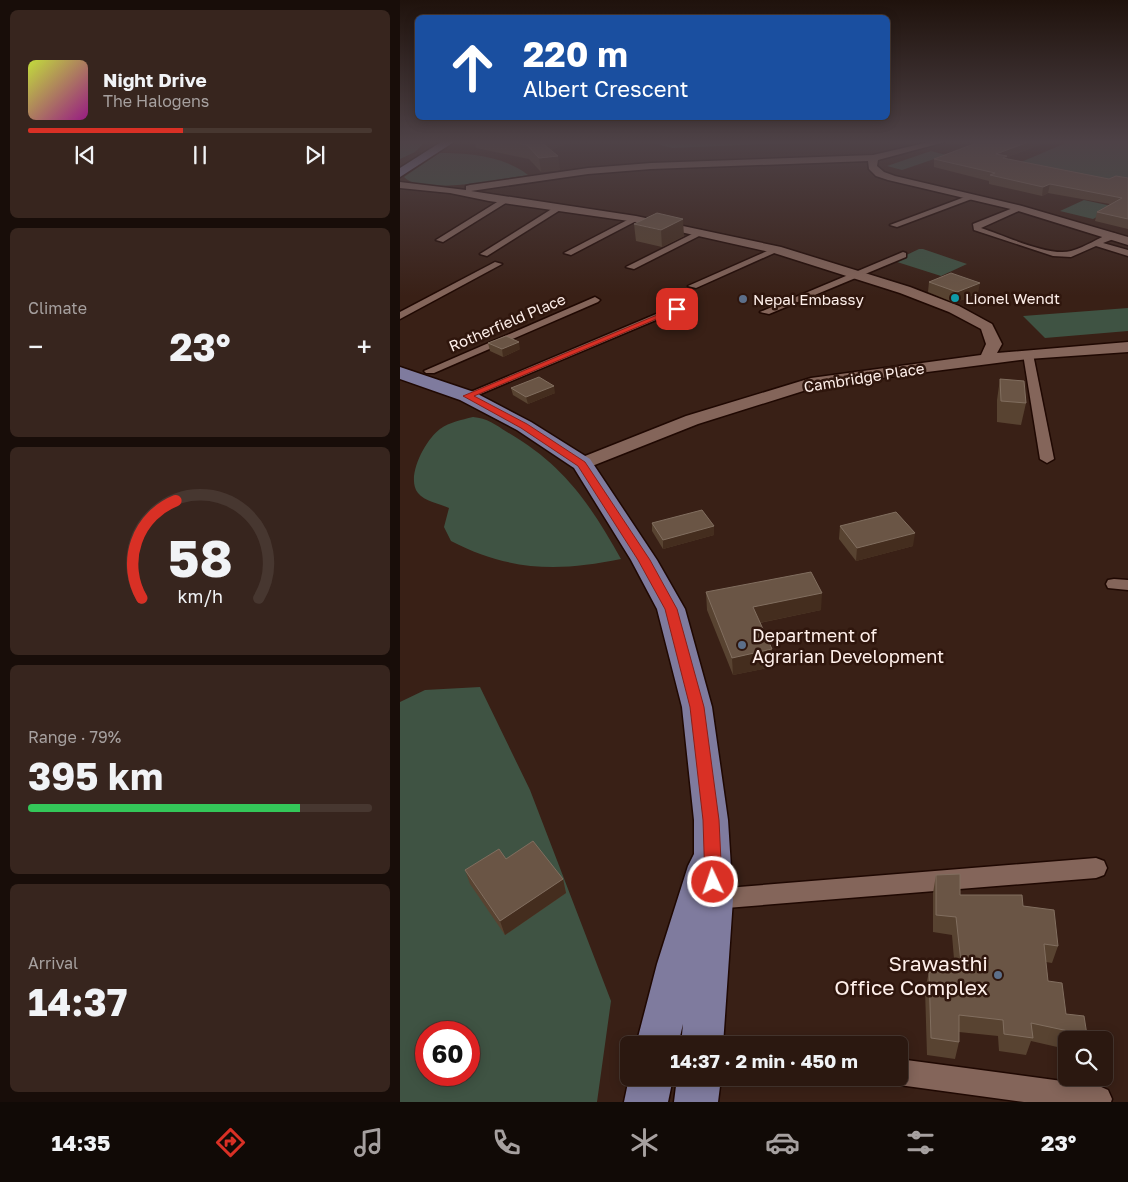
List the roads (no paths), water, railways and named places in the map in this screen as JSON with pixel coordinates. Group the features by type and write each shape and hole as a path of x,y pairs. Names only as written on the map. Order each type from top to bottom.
{"main road":[{"path":"469,193 636,218 703,232 777,250 905,290 954,309 988,327 994,344 988,358"},
{"path":"958,193 1018,208 1128,241"},
{"name":"Cambridge Place","path":"582,464 692,420 817,381 988,358 1128,347"},
{"path":"400,362 430,371 460,388 467,396"},
{"path":"400,373 467,396 524,426 582,464 644,560 671,609 697,707 711,820 714,899 703,1036"},
{"path":"659,1036 677,964 712,846"},
{"path":"646,1102 649,1086"},
{"path":"696,1102 698,1086"}],"street":[{"path":"894,225 973,197"},
{"path":"440,240 505,200"},
{"path":"484,254 561,207"},
{"path":"1018,208 976,226 978,230 1052,253 1070,255 1093,242 1113,236"},
{"path":"568,253 636,218"},
{"path":"631,267 703,232"},
{"path":"1093,242 1128,253"},
{"path":"693,286 777,250"},
{"path":"765,312 813,290 856,276 903,254"},
{"path":"400,316 498,264"},
{"name":"Rotherfield Place","path":"430,371 595,300"},
{"path":"467,396 677,309"},
{"path":"1028,354 1047,459"},
{"path":"714,899 1096,868"},
{"path":"908,1073 1099,1099"}],"place":[{"name":"Lionel Wendt","path":"955,298"},
{"name":"Nepal Embassy","path":"743,299"},
{"name":"Department of Agrarian Development","path":"742,645"},
{"name":"Srawasthi Office Complex","path":"998,975"}]}
